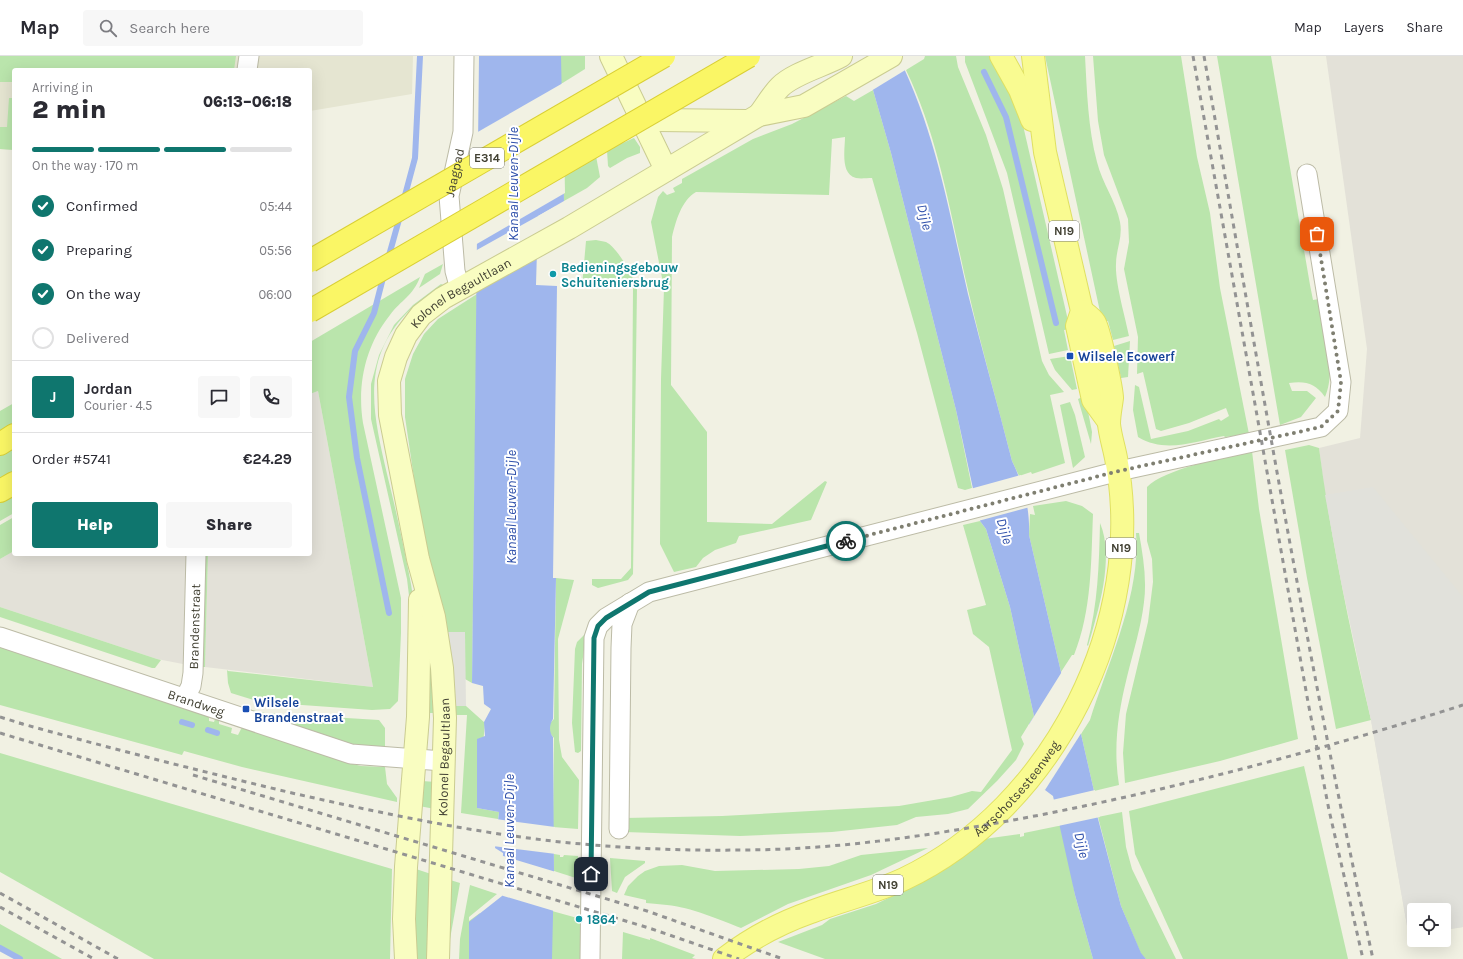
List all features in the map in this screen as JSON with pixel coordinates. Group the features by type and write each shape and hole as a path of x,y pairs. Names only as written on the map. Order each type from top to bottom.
{"highway":[{"name":"E314","path":"312,260 664,56"},
{"path":"312,310 749,56"},
{"path":"0,444 12,437"},
{"path":"0,491 12,484"}],"main road":[{"name":"Aarschotsesteenweg","path":"1001,56 1020,90 1045,152"},
{"name":"Aarschotsesteenweg","path":"724,959 741,946 781,924 905,878 957,848 996,816 1030,777 1064,729 1091,675 1103,644 1114,602 1121,559 1122,515 1119,471 1109,422 1112,396 1096,324 1082,311 1045,152 1032,57"}],"street":[{"path":"247,68 249,56"},
{"name":"Jaagpad","path":"464,56 463,132 449,196 454,271 465,286"},
{"path":"612,56 638,114 666,170"},
{"name":"Kolonel Begaultlaan","path":"438,959 444,761 442,668 434,617 418,559 390,415 389,381 396,357 406,336 421,315 444,298 569,228 754,118 804,106 891,56"},
{"name":"Kolonel Begaultlaan","path":"754,118 780,86 835,60"},
{"path":"638,114 657,120 754,118"},
{"path":"590,959 594,638 598,626 606,618 649,592 1119,471 1321,427 1338,411 1341,382 1307,174"},
{"name":"Brandenstraat","path":"185,698 191,686 196,556"},
{"name":"Kolonel Begaultlaan","path":"406,959 404,919 406,867 414,759 421,615 418,559"},
{"path":"618,829 622,624 630,603"},
{"name":"Brandweg","path":"0,637 351,754 444,761"}],"shaded area":[{"path":"0,56 413,56 412,94 312,111 312,68 12,68 12,150 0,149"},
{"path":"1326,56 1463,56 1463,927 1451,929 1451,903 1407,903 1407,926 1371,720 1341,581 1325,495 1319,448 1360,438 1367,349"},
{"path":"318,391 373,687 205,667 208,556 312,556 312,393"},
{"path":"1373,487 1463,597 1463,927 1451,929 1451,903 1407,903 1407,926 1371,720 1341,581 1325,495"},
{"path":"12,552 12,556 186,556 183,664 157,659 0,607 0,559"},
{"path":"443,632 465,632 466,706 450,706"}],"green space":[{"path":"0,56 236,56 234,68 12,68 12,82 0,82"},
{"path":"561,56 585,56 585,69 561,84"},
{"path":"925,56 956,56 958,67 986,135 1003,189 1042,361 1049,375 1064,392 1050,395 1065,463 1032,474 1031,472 1019,476 1012,461 974,315 944,180 928,124 906,70 924,59"},
{"path":"965,56 989,56 1002,73 1022,121 1070,329 1064,330 1068,350 1049,354 1007,173 965,62"},
{"path":"1045,56 1085,56 1088,110 1094,149 1099,170 1118,214 1121,227 1116,259 1116,272 1129,336 1113,340 1108,321 1102,321"},
{"path":"1093,56 1181,56 1197,157 1210,213 1220,288 1249,434 1224,436 1181,445 1159,445 1138,437 1133,410 1135,385 1139,387 1151,439 1188,431 1219,419 1221,421 1229,416 1226,408 1189,423 1161,431 1156,429 1143,372 1137,374 1138,337 1124,269 1129,242 1128,219 1104,155 1098,121"},
{"path":"1217,56 1271,56 1310,285 1313,300 1319,299 1326,335 1330,362 1330,374 1325,397 1318,389 1310,384 1300,382 1289,383 1292,391 1307,391 1316,398 1301,417 1280,425"},
{"path":"873,90 891,153 956,410 972,488 965,490 958,488 917,333 872,178 856,178 851,176 845,166 844,160 845,137 832,139 829,195 696,192 686,201 677,218 672,237 671,385 707,432 707,522 772,524 825,481 827,482 811,520 739,536 736,543 715,550 703,558 696,567 674,572 660,544 661,379 664,288 651,222 658,197 663,191 667,195 675,192 673,188 682,183 682,179 753,139 792,124 846,96 854,101"},
{"path":"9,98 12,98 12,150 0,149 0,127 7,127"},
{"path":"634,138 640,147 640,153 627,158 610,168 608,166 607,150"},
{"path":"596,156 600,177 587,188 564,201 563,172"},
{"path":"596,240 606,242 615,250 628,269 637,288 633,574 628,580 598,588 592,585 592,579 621,579 631,568 633,288 582,286 586,241"},
{"path":"443,264 440,274 419,288 425,274"},
{"path":"420,277 414,289 390,315 374,340 365,366 361,394 363,423 401,598 398,701 390,709 372,710 260,702 231,693 228,683 227,670 373,687 318,391 312,393 312,341"},
{"path":"441,284 443,285 411,309 394,328 383,347 394,325 413,305"},
{"path":"477,294 472,683 465,679 465,633 443,632 415,485 405,417 405,379 413,354 424,334 438,319"},
{"path":"1130,341 1128,377 1121,378 1114,346"},
{"path":"383,347 377,367 374,387 375,408 382,451 411,584 413,597 410,604 407,579 371,419 371,384 379,355"},
{"path":"1070,356 1077,389 1072,390 1055,370 1050,359"},
{"path":"1085,396 1092,432 1091,444 1078,399"},
{"path":"1070,402 1075,415 1085,457 1073,468 1060,405"},
{"path":"12,404 12,514 0,521 0,411"},
{"path":"1309,445 1319,448 1329,517 1342,585 1371,720 1336,729 1307,578 1285,450"},
{"path":"1252,451 1259,509 1298,739 1220,761 1125,783 1123,753 1126,714 1148,622 1153,582 1152,559 1147,541 1147,487 1155,481 1181,469"},
{"path":"1066,501 1082,506 1093,514 1090,586 1084,621 1074,655 1072,655 1061,672 1029,535 1030,514 1035,515 1033,506"},
{"path":"12,518 12,552 0,559 0,525"},
{"path":"980,521 986,529 1010,607 1034,716 1021,737 1024,744 1016,760 968,809 948,814 916,817 897,825 832,832 740,836 625,832 625,818 722,816 899,806 951,797 972,791 981,792 1012,750 989,647 973,634 967,610 986,605 963,525"},
{"path":"1100,523 1106,552 1105,568 1100,601 1088,646 1094,615"},
{"path":"1136,533 1139,533 1142,550 1145,593 1143,612 1124,690 1117,731 1116,758 1119,785 1094,791 1081,734 1090,720 1122,628 1133,580 1136,556"},
{"path":"204,556 208,556 205,667 202,667"},
{"path":"556,578 574,580 558,639 559,740 562,757 579,780 578,829 553,827 554,738 550,733 550,723 554,719"},
{"path":"0,607 161,660 155,668 152,668 0,617"},
{"path":"428,622 438,713 425,713"},
{"path":"584,635 586,636 582,664 581,751 578,753 575,752 572,723 575,649 577,642"},
{"path":"0,645 209,717 209,721 214,722 215,719 219,720 219,724 232,728 231,733 238,735 242,727 341,761 361,766 385,767 387,784 397,798 397,802 242,767 184,751 182,755 0,705"},
{"path":"451,706 466,706 485,723 477,808 499,812 498,819 461,813 467,715 452,715"},
{"path":"248,709 265,713 379,720 385,728 385,746 360,746"},
{"path":"0,753 392,869 390,959 154,959 0,872"},
{"path":"1304,766 1348,959 1183,959 1135,854 1129,811"},
{"path":"422,781 436,782 435,809 419,806"},
{"path":"1122,812 1126,847 1132,869 1176,959 1146,959 1141,954 1121,906 1098,817"},
{"path":"1063,825 1075,895 1093,959 825,959 778,942 822,925 830,919 876,904 913,886 951,864 984,839 1020,834 1020,837 1024,836 1024,833"},
{"path":"928,848 871,875 788,904 741,928 685,908 646,903 646,900 624,895 628,886 638,876 645,871 659,866 682,865 715,871 799,869 829,866 861,855"},
{"path":"554,854 560,855 560,857 563,857 564,855 578,856 579,879 554,871"},
{"path":"610,858 645,861 645,863 625,877 617,893 612,891"},
{"path":"413,868 434,875 431,959 414,959"},
{"path":"447,879 460,883 450,939 449,959 445,959"},
{"path":"470,885 497,894 469,917 469,921 480,913 473,959 459,959 460,939"},
{"path":"552,911 581,919 580,959 552,959"},
{"path":"0,924 62,959 23,959 0,946"},
{"path":"623,932 650,940 650,938 695,955 692,958 696,959 622,959"}],"water":[{"name":"Kanaal Leuven-Dijle","path":"479,56 561,56 564,201 538,216 536,285 557,286 553,578 556,578 553,719 550,728 553,737 554,871 552,959 469,959 469,922 502,896 503,853 495,848 499,812 477,808 477,739 485,736 484,722 491,709 484,704 483,686 472,683"},
{"name":"Dijle","path":"849,56 898,56 911,85 932,143 948,203 968,294 1012,461 1020,479 1025,497 1029,535 1061,672 1081,734 1094,791 1092,796 1121,906 1141,953 1146,959 1093,959 1075,895 1053,796 1045,790 1029,724 1034,716 1010,607 986,529 980,521 956,410 891,153 873,90"}],"pier":[{"path":"847,56 901,56 907,69 871,91"},
{"path":"563,83 565,193 475,245 476,133"},
{"path":"556,206 557,207 540,217 538,256 475,290 475,251"},
{"path":"1021,475 1030,507 978,521 970,489"},
{"path":"1063,670 1082,732 1045,790 1043,788 1028,726"},
{"path":"1095,790 1100,817 1058,826 1052,800"},
{"path":"496,819 555,827 556,854 493,846"},
{"path":"500,855 556,872 554,911 500,895"}],"waterway":[{"path":"404,199 415,158 420,56"},
{"path":"984,72 1006,117 1056,323"},
{"path":"388,259 400,216"},
{"path":"384,274 374,313 355,351 349,397 357,458 389,613"},
{"path":"182,722 192,725"},
{"path":"208,730 217,733"},
{"path":"0,948 20,959"}],"railway":[{"path":"1193,56 1308,702 1329,810 1363,959"},
{"path":"1204,56 1304,622 1373,959"},
{"path":"19,723 292,793 392,815 493,833 605,846 650,849 739,850 815,847 890,840 1040,815 1147,792 1253,766 1358,737 1463,705"},
{"path":"0,717 23,724"},
{"path":"0,733 649,928 739,959"},
{"path":"193,775 647,911 783,959"},
{"path":"0,893 118,959"},
{"path":"0,907 94,959"}],"way so far":[{"path":"846,541 1119,471 1321,427 1338,411 1341,382 1317,234"}],"place":[{"name":"Bedieningsgebouw Schuiteniersbrug","path":"553,274"},
{"name":"Wilsele Ecowerf","path":"1070,356"},
{"name":"Wilsele Brandenstraat","path":"246,709"},
{"name":"1864","path":"579,919"}],"route":[{"path":"591,874 594,638 598,626 606,618 649,592 846,541"}]}
